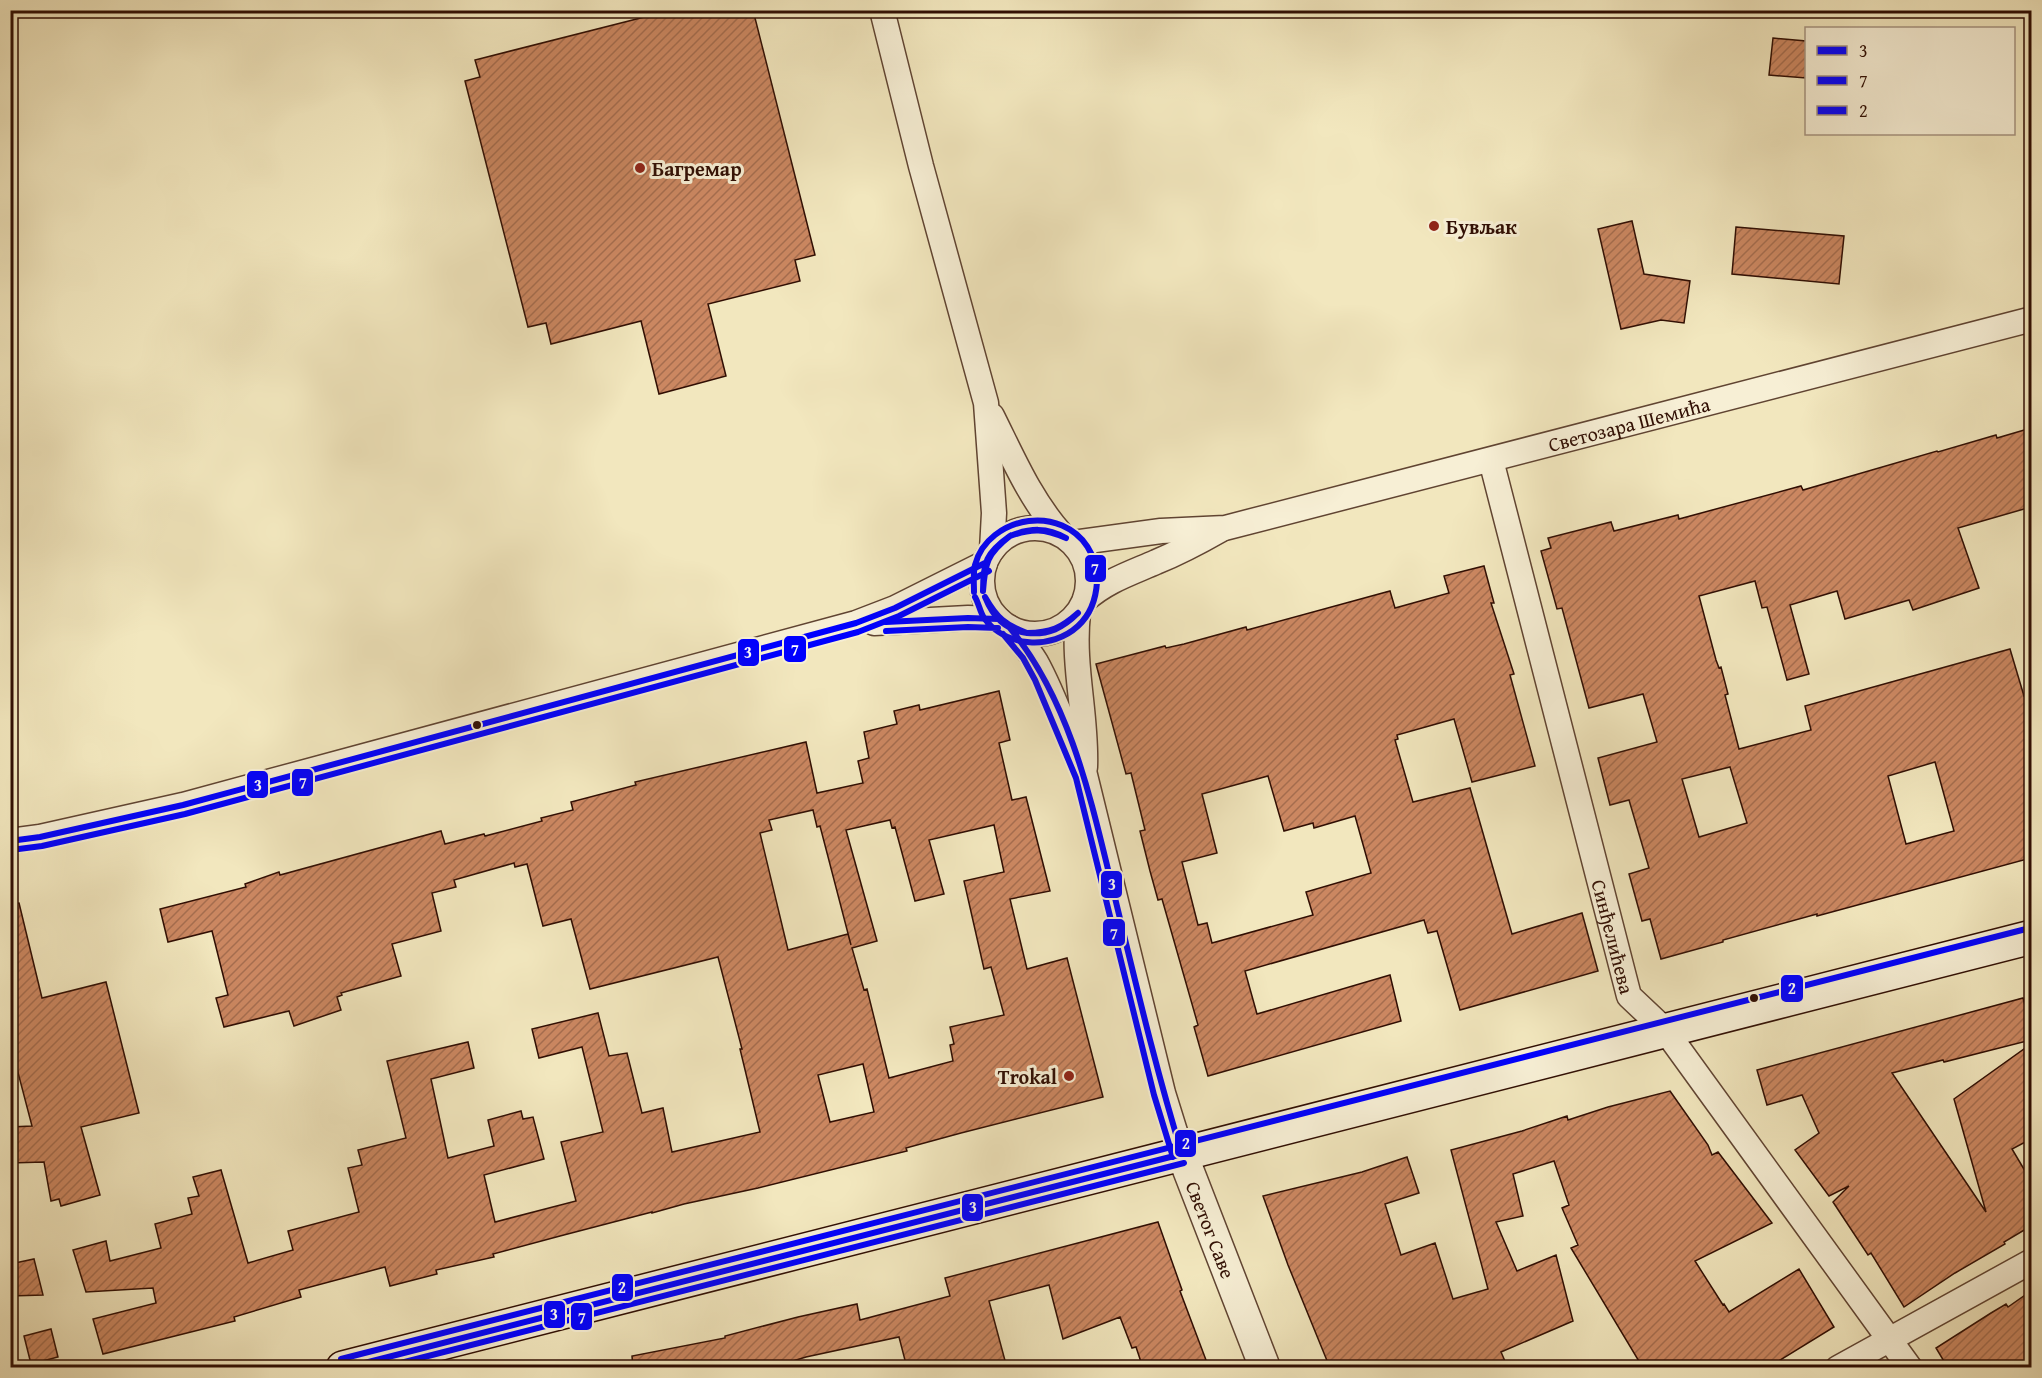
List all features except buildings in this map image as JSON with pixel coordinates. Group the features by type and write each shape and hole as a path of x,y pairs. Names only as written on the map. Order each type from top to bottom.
{"main road":[{"path":"343,1368 2031,937"}],"street":[{"path":"856,623 968,618 1004,624 1024,634 1047,633 1068,624 1082,606 1089,585 1088,570 1082,556 1047,518 1024,484 986,404 921,166 882,10"},
{"name":"Светозара Шемића","path":"1067,539 1224,528 2031,319"},
{"path":"986,404 994,513 989,556 982,578 983,593 988,607 1004,624"},
{"name":"Синђелићева","path":"1491,460 1629,996 1665,1030 1910,1368"},
{"path":"10,841 40,837 183,805 856,623 895,608 989,556 1003,539 1016,531 1031,528 1046,529 1067,539"},
{"name":"Светозара Шемића","path":"1082,606 1097,589 1112,580 1158,561 1224,528"},
{"name":"Светог Саве","path":"1082,606 1076,637 1076,660 1086,745 1085,775"},
{"name":"Светог Саве","path":"1004,624 1035,661 1049,687 1069,741 1085,775 1163,1093 1182,1154 1265,1368"},
{"path":"1838,1368 2031,1261"}],"transit line":[{"name":"7","path":"974,592 975,565 986,544 995,535 1011,526 1029,521 1046,521 1076,534 1087,547 1095,563 1097,582 1094,600 1089,611 1078,626 1055,639 1030,642 1004,635 984,618 975,597"},
{"name":"3","path":"1010,536 1025,531 1045,530 1066,538"},
{"name":"3","path":"1010,536 1038,531 1066,538"},
{"name":"3","path":"983,591 985,565 991,553 1010,536"},
{"name":"3","path":"983,591 986,566 996,548 1010,536"},
{"name":"3","path":"10,841 40,837 183,805 856,623 895,608 985,563"},
{"name":"7","path":"11,850 42,846 185,814 858,632 899,616 989,571"},
{"name":"3","path":"985,597 1002,620 1027,633"},
{"name":"3","path":"985,597 992,611 1006,626 1027,633"},
{"name":"3","path":"1027,633 1042,633 1055,629 1067,623 1078,613"},
{"name":"3","path":"1027,633 1055,629 1078,613"},
{"name":"3","path":"886,622 968,618 998,619"},
{"name":"7","path":"886,631 968,627 998,628"},
{"name":"3","path":"1010,628 1031,657 1049,689 1077,756 1098,827 1155,1059 1182,1154"},
{"name":"7","path":"1003,634 1023,658 1035,680 1076,778 1154,1095 1173,1157"},
{"name":"2","path":"341,1359 2030,928"},
{"name":"3","path":"345,1368 1182,1154"},
{"name":"7","path":"381,1368 1184,1163"}],"place":[{"name":"Багремар","path":"640,168"},
{"name":"Бувљак","path":"1434,226"},
{"name":"Trokal","path":"1069,1076"}]}
